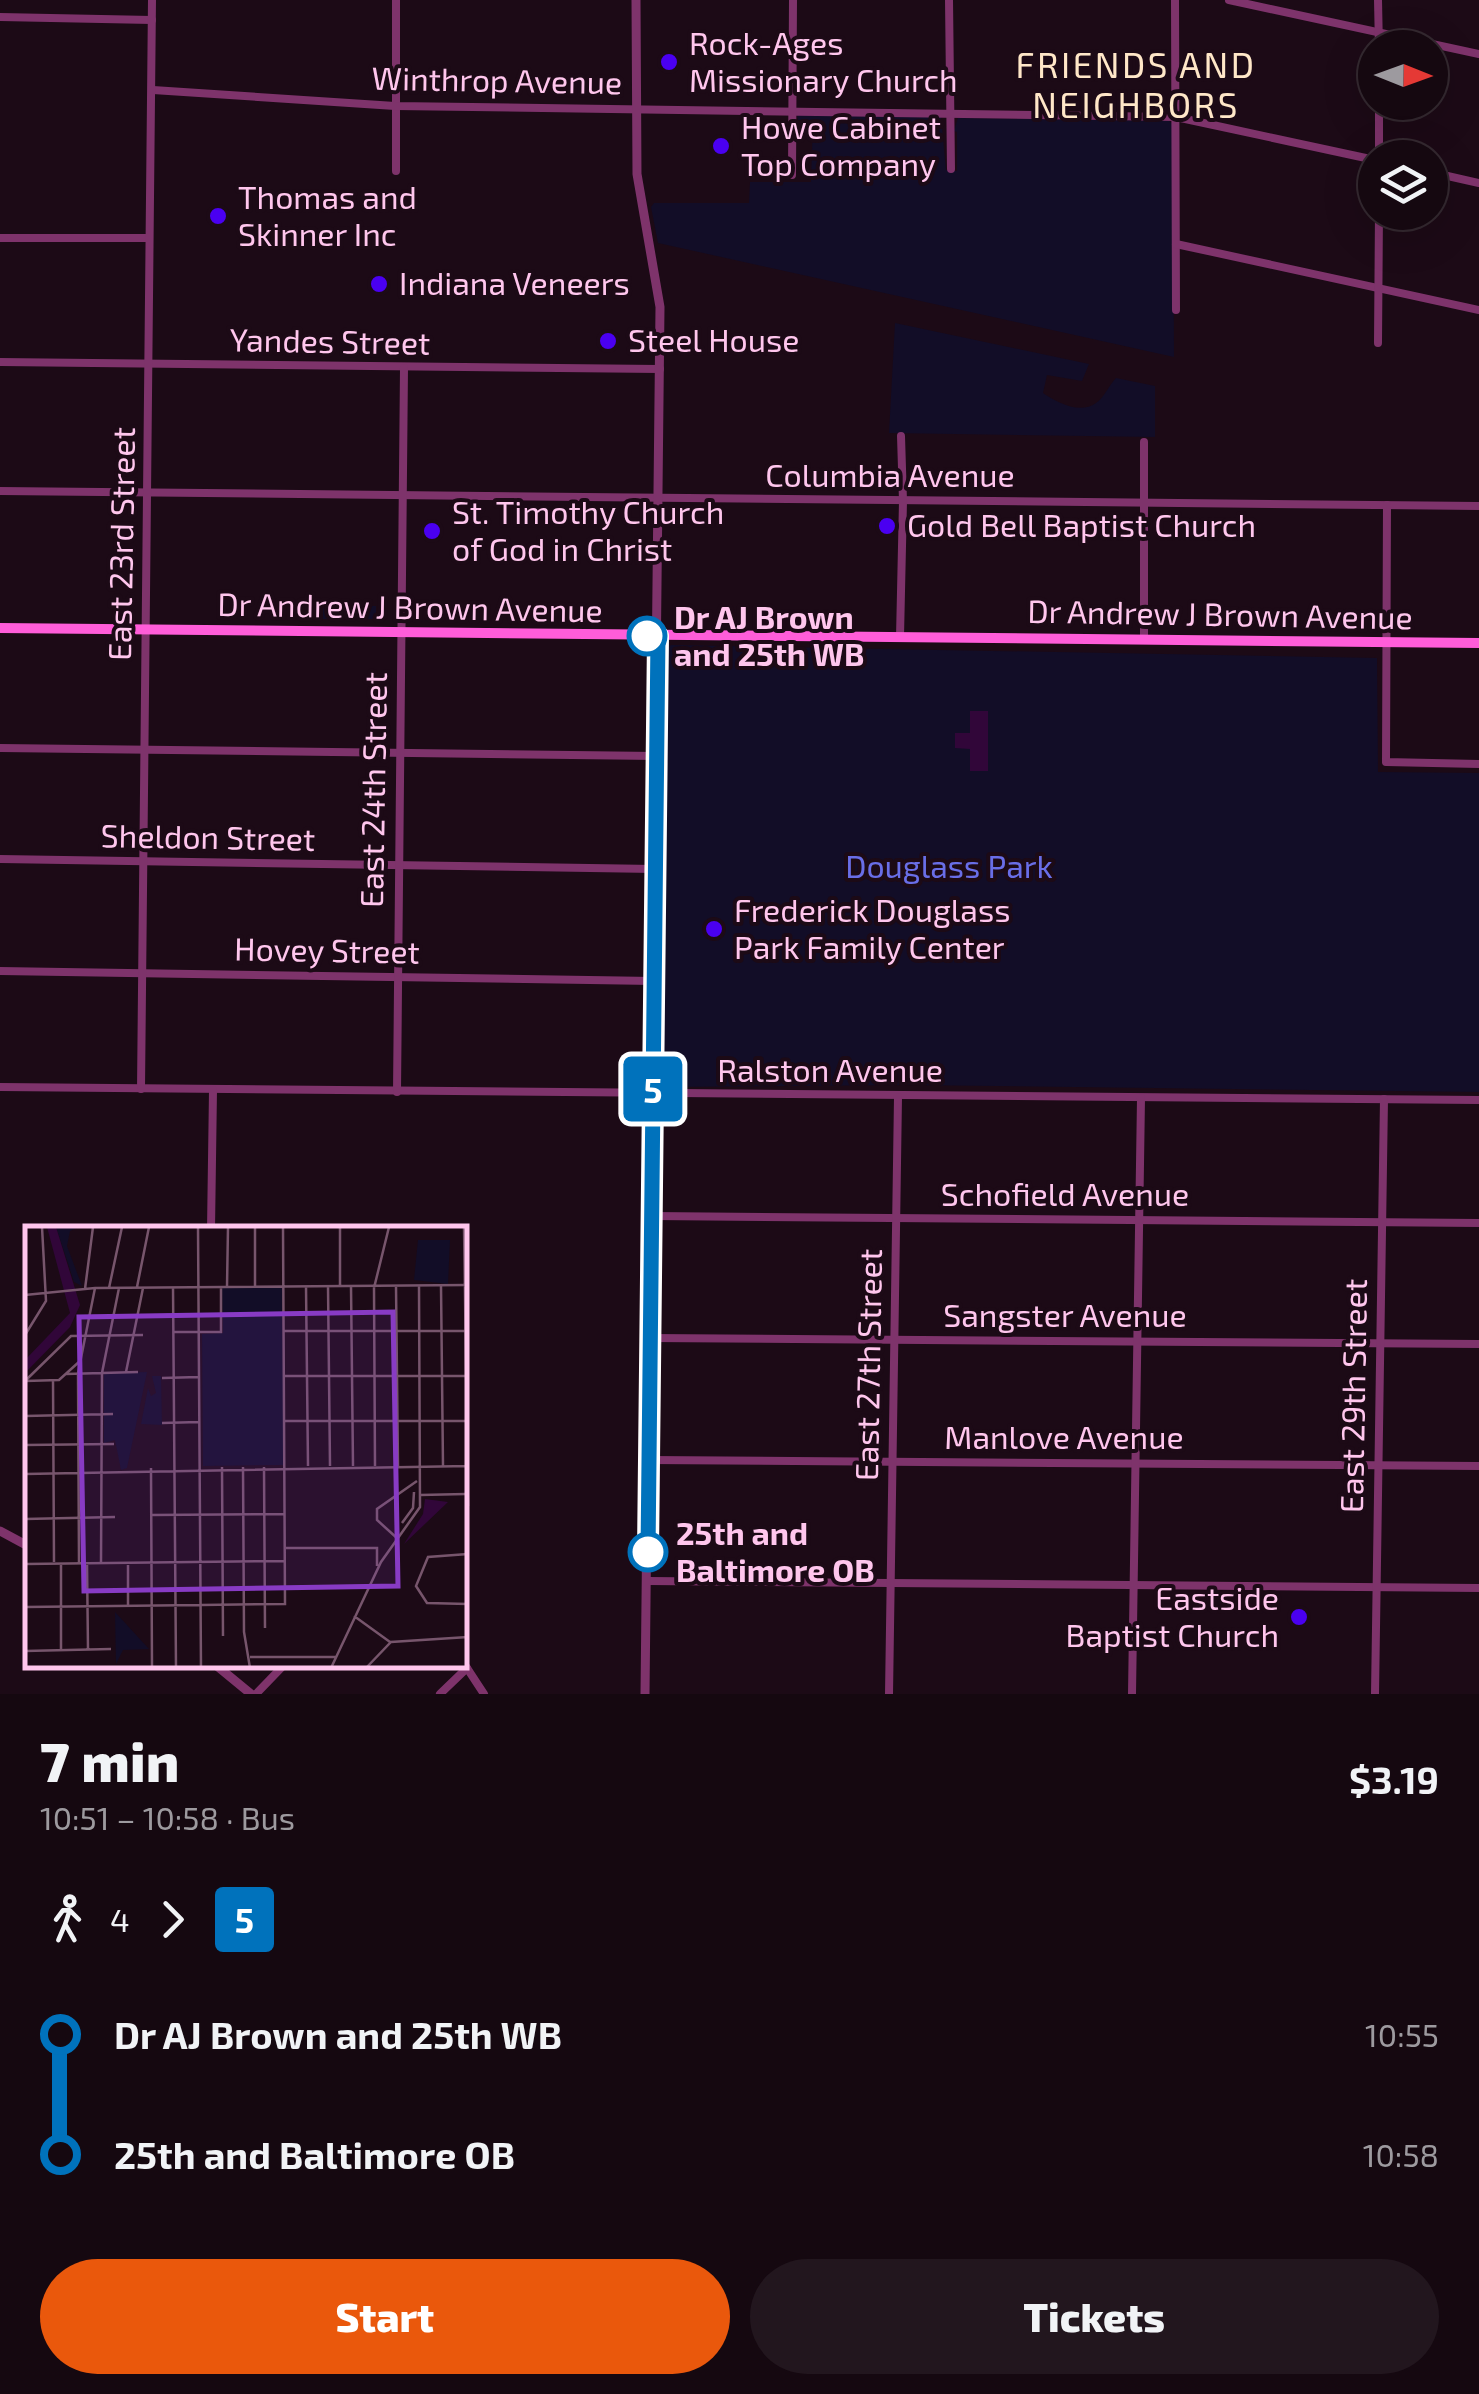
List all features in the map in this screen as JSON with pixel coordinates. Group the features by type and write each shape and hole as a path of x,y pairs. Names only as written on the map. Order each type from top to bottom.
{"main road":[{"name":"Dr Andrew J Brown Avenue","path":"0,628 1479,642"}],"street":[{"name":"East 23rd Street","path":"141,1089 152,0"},
{"path":"396,0 396,171"},
{"path":"636,0 637,174 660,307 645,1694"},
{"path":"792,0 792,175"},
{"path":"949,0 951,169"},
{"path":"1176,0 1176,310"},
{"path":"1230,0 1369,30"},
{"path":"1378,0 1378,30"},
{"path":"0,17 152,20"},
{"path":"1448,47 1479,54"},
{"name":"Winthrop Avenue","path":"153,90 395,106 1176,116 1358,155"},
{"path":"1448,176 1479,182"},
{"path":"1378,343 1379,230"},
{"path":"0,238 149,238"},
{"path":"1176,244 1479,310"},
{"name":"Yandes Street","path":"0,362 660,369"},
{"name":"East 24th Street","path":"396,1092 404,368"},
{"path":"900,637 904,501 901,436"},
{"path":"1144,442 1144,639"},
{"name":"Columbia Avenue","path":"0,492 1479,506"},
{"path":"1387,505 1386,762 1479,764"},
{"path":"0,748 656,756"},
{"name":"Sheldon Street","path":"0,860 656,869"},
{"name":"Hovey Street","path":"0,971 654,981"},
{"name":"Ralston Avenue","path":"0,1087 1479,1100"},
{"path":"211,1226 213,1090"},
{"name":"East 27th Street","path":"889,1694 898,1097"},
{"path":"1132,1694 1140,1098"},
{"name":"East 29th Street","path":"1375,1694 1384,1100"},
{"name":"Schofield Avenue","path":"652,1216 1479,1223"},
{"name":"Sangster Avenue","path":"650,1338 1479,1344"},
{"name":"Manlove Avenue","path":"649,1460 1479,1466"},
{"path":"0,1531 25,1544"},
{"path":"648,1581 1479,1588"},
{"path":"221,1669 254,1694 280,1669"},
{"path":"440,1694 463,1669"},
{"path":"468,1669 484,1694"}],"green space":[{"path":"797,115 941,117 946,170 957,171 954,131 958,118 1169,121 1173,124 1174,357 658,243 651,207 654,203 749,203 750,182 811,182 813,120 798,120"},
{"path":"895,323 1089,364 1082,381 1047,375 1043,393 1068,406 1083,408 1096,403 1116,378 1155,386 1155,437 889,433"},
{"path":"311,606 376,606 376,619 311,619"},
{"name":"Douglass Park","path":"671,645 1377,658 1378,772 1479,773 1479,1092 907,1085 661,1087 664,652"}],"shaded area":[{"path":"970,711 988,711 988,771 970,771 970,749 955,748 955,733 970,733"}],"bus line":[{"name":"5","path":"647,636 658,636 648,1552"}],"place":[{"name":"Rock-Ages Missionary Church","path":"669,62"},
{"name":"Howe Cabinet Top Company","path":"721,146"},
{"name":"Thomas and Skinner Inc","path":"218,216"},
{"name":"Indiana Veneers","path":"379,284"},
{"name":"Steel House","path":"608,341"},
{"name":"Gold Bell Baptist Church","path":"887,526"},
{"name":"St. Timothy Church of God in Christ","path":"432,531"},
{"name":"Dr AJ Brown and 25th WB","path":"647,636"},
{"name":"Frederick Douglass Park Family Center","path":"714,929"},
{"name":"25th and Baltimore OB","path":"648,1552"},
{"name":"Eastside Baptist Church","path":"1299,1617"}],"district":[{"name":"FRIENDS AND NEIGHBORS","path":"1136,86"}]}
